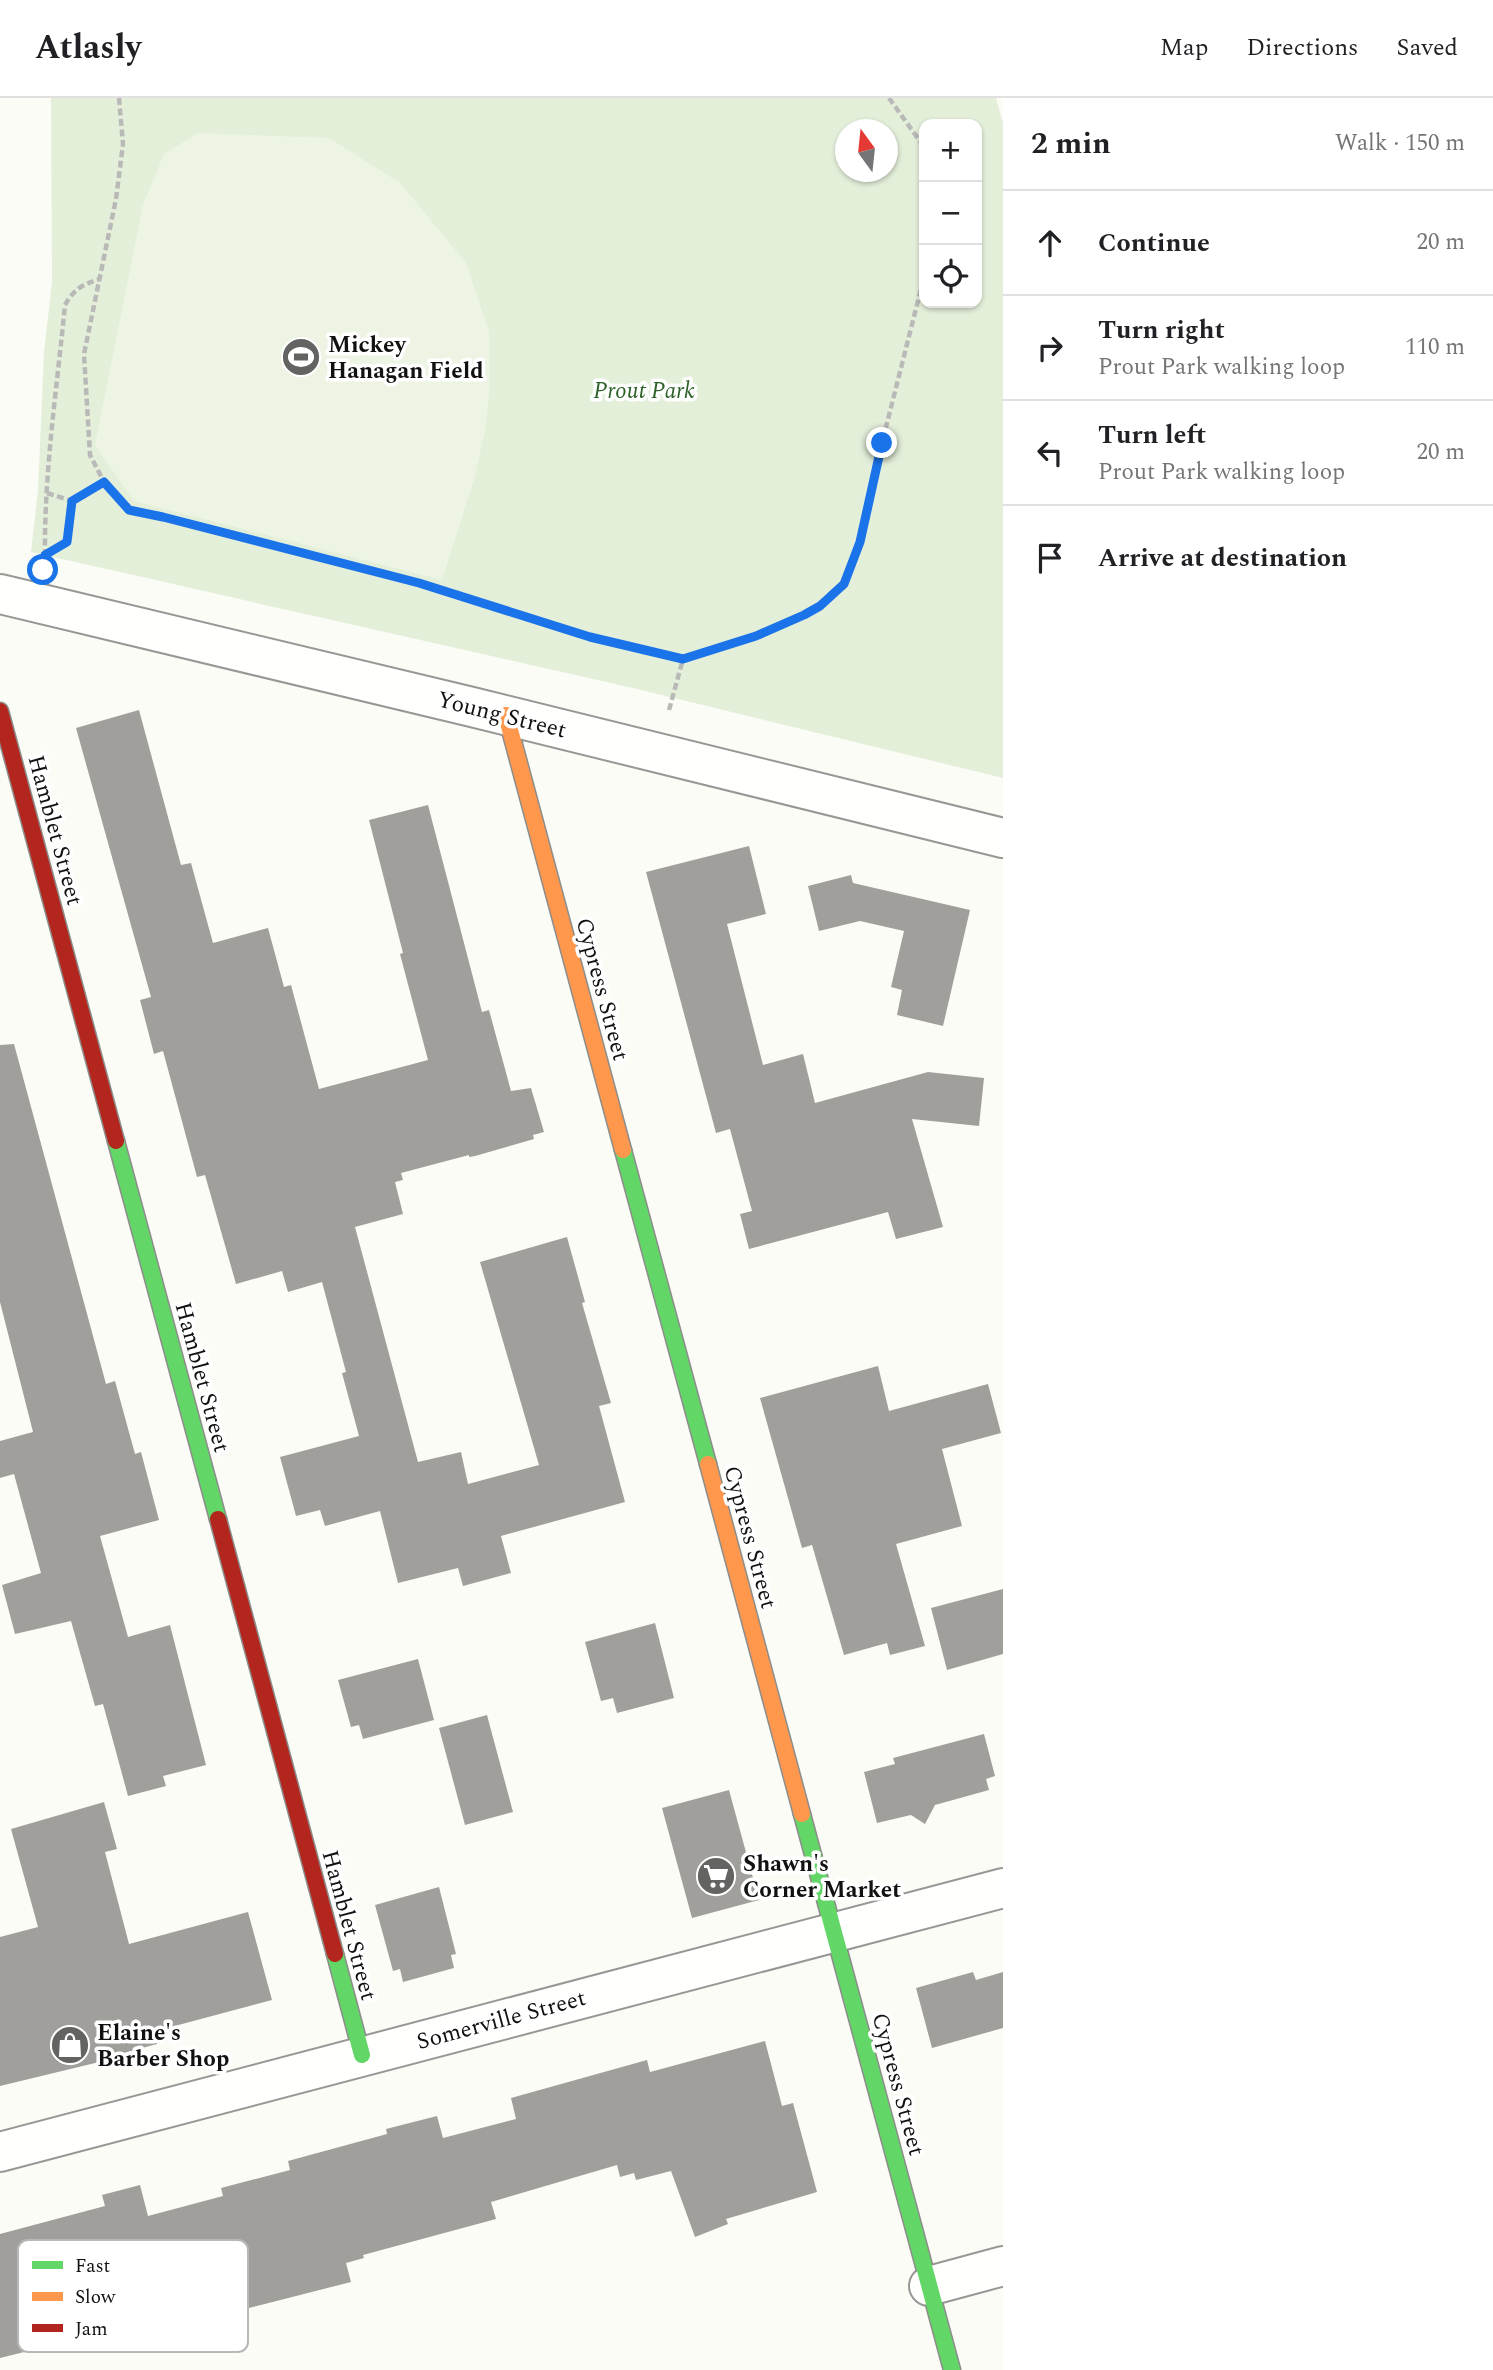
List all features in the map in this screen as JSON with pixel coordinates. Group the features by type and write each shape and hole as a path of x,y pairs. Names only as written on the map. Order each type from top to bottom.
{"street":[{"name":"Young Street","path":"0,593 1003,838"},
{"name":"Hamblet Street","path":"0,711 362,2055"},
{"name":"Cypress Street","path":"506,716 952,2370"},
{"name":"Somerville Street","path":"0,2152 1003,1888"},
{"path":"929,2286 1003,2266"}],"path":[{"path":"119,98 123,144 116,199 84,354 90,455 104,482 129,510 419,583 590,637 683,659 756,636 804,615 820,606 844,584 860,542 919,296"},
{"path":"889,98 919,139"},
{"path":"44,563 47,493 65,304 72,291 85,283 100,279"},
{"path":"47,493 72,501 104,482"},
{"path":"45,555 67,542 72,501"},
{"path":"666,721 683,659"}],"green space":[{"name":"Prout Park","path":"51,98 996,98 1003,123 1003,778 637,689 31,552 38,490 44,352 52,282"},
{"name":"Mickey Hanagan Field","path":"198,133 329,138 400,183 466,263 489,332 490,383 485,430 475,476 442,580 134,501 95,445 143,205 164,154"}],"building":[{"path":"139,710 181,865 191,863 213,943 268,928 284,987 291,985 319,1089 428,1060 369,820 428,805 482,1012 489,1010 511,1091 531,1088 544,1132 533,1135 534,1139 475,1156 469,1155 401,1173 403,1180 395,1182 403,1214 355,1227 418,1462 461,1452 468,1484 539,1465 480,1262 567,1237 585,1302 582,1303 611,1403 599,1406 625,1502 501,1536 511,1573 463,1586 458,1568 398,1583 380,1511 325,1526 320,1510 296,1516 280,1457 359,1436 342,1373 346,1372 322,1282 288,1292 282,1271 236,1284 205,1175 197,1177 163,1051 154,1054 140,1000 151,997 76,728"},
{"path":"749,846 766,914 727,924 763,1065 803,1054 815,1103 928,1072 984,1078 979,1126 912,1119 943,1227 896,1239 888,1212 749,1249 740,1214 752,1211 730,1129 716,1133 646,872"},
{"path":"851,875 853,883 970,910 943,1026 897,1015 902,990 891,987 904,931 860,921 819,931 808,886"},
{"path":"14,1044 106,1384 115,1381 135,1454 141,1452 159,1520 100,1536 128,1637 170,1625 206,1765 163,1776 166,1786 128,1796 103,1704 95,1706 71,1621 15,1634 2,1585 41,1573 14,1474 0,1478 0,1441 33,1432 0,1302 0,1045"},
{"path":"878,1366 889,1411 988,1384 1001,1433 942,1449 962,1526 896,1544 925,1646 890,1655 887,1643 844,1655 812,1545 802,1548 760,1398"},
{"path":"1003,1589 1003,1654 947,1670 931,1608"},
{"path":"655,1623 674,1698 617,1713 613,1698 601,1701 585,1642"},
{"path":"418,1659 434,1720 363,1739 359,1725 351,1727 338,1680"},
{"path":"487,1715 513,1812 465,1825 439,1728"},
{"path":"984,1734 995,1776 986,1779 989,1790 935,1805 925,1824 911,1815 877,1823 864,1772 895,1764 893,1758"},
{"name":"Shawn's Corner Market","path":"729,1790 759,1900 692,1918 662,1808"},
{"path":"104,1802 117,1849 105,1852 129,1944 248,1912 272,2000 156,2031 154,2033 157,2044 120,2054 120,2057 0,2086 0,1937 38,1927 11,1829"},
{"path":"439,1887 456,1954 451,1955 454,1968 403,1982 400,1969 393,1971 375,1905"},
{"path":"973,1972 976,1980 1003,1972 1003,2028 932,2048 916,1988"},
{"path":"765,2041 782,2106 793,2103 817,2192 726,2219 728,2224 695,2237 671,2171 636,2180 634,2173 620,2177 617,2165 491,2202 496,2219 363,2255 364,2258 346,2263 351,2282 248,2308 248,2240 18,2240 18,2352 24,2352 0,2358 0,2234 105,2206 102,2195 140,2185 148,2216 223,2196 221,2188 290,2170 288,2161 387,2134 386,2129 437,2116 443,2138 516,2119 511,2098 647,2060 650,2072"}],"traffic: fast":[{"path":"116,1141 218,1519"},
{"path":"623,1150 708,1464"},
{"path":"802,1814 952,2370"},
{"path":"335,1954 362,2055"}],"traffic: slow":[{"path":"506,715 623,1150"},
{"path":"708,1464 802,1814"}],"traffic: jam":[{"path":"0,711 116,1141"},
{"path":"218,1519 335,1954"}],"place":[{"name":"Mickey Hanagan Field","path":"301,357"},
{"name":"Shawn's Corner Market","path":"716,1876"},
{"name":"Elaine's Barber Shop","path":"70,2045"}],"route":[{"path":"43,570 45,555 67,542 72,501 104,482 129,510 419,583 590,637 683,659 756,636 804,615 820,606 844,584 860,542 882,443"}]}
